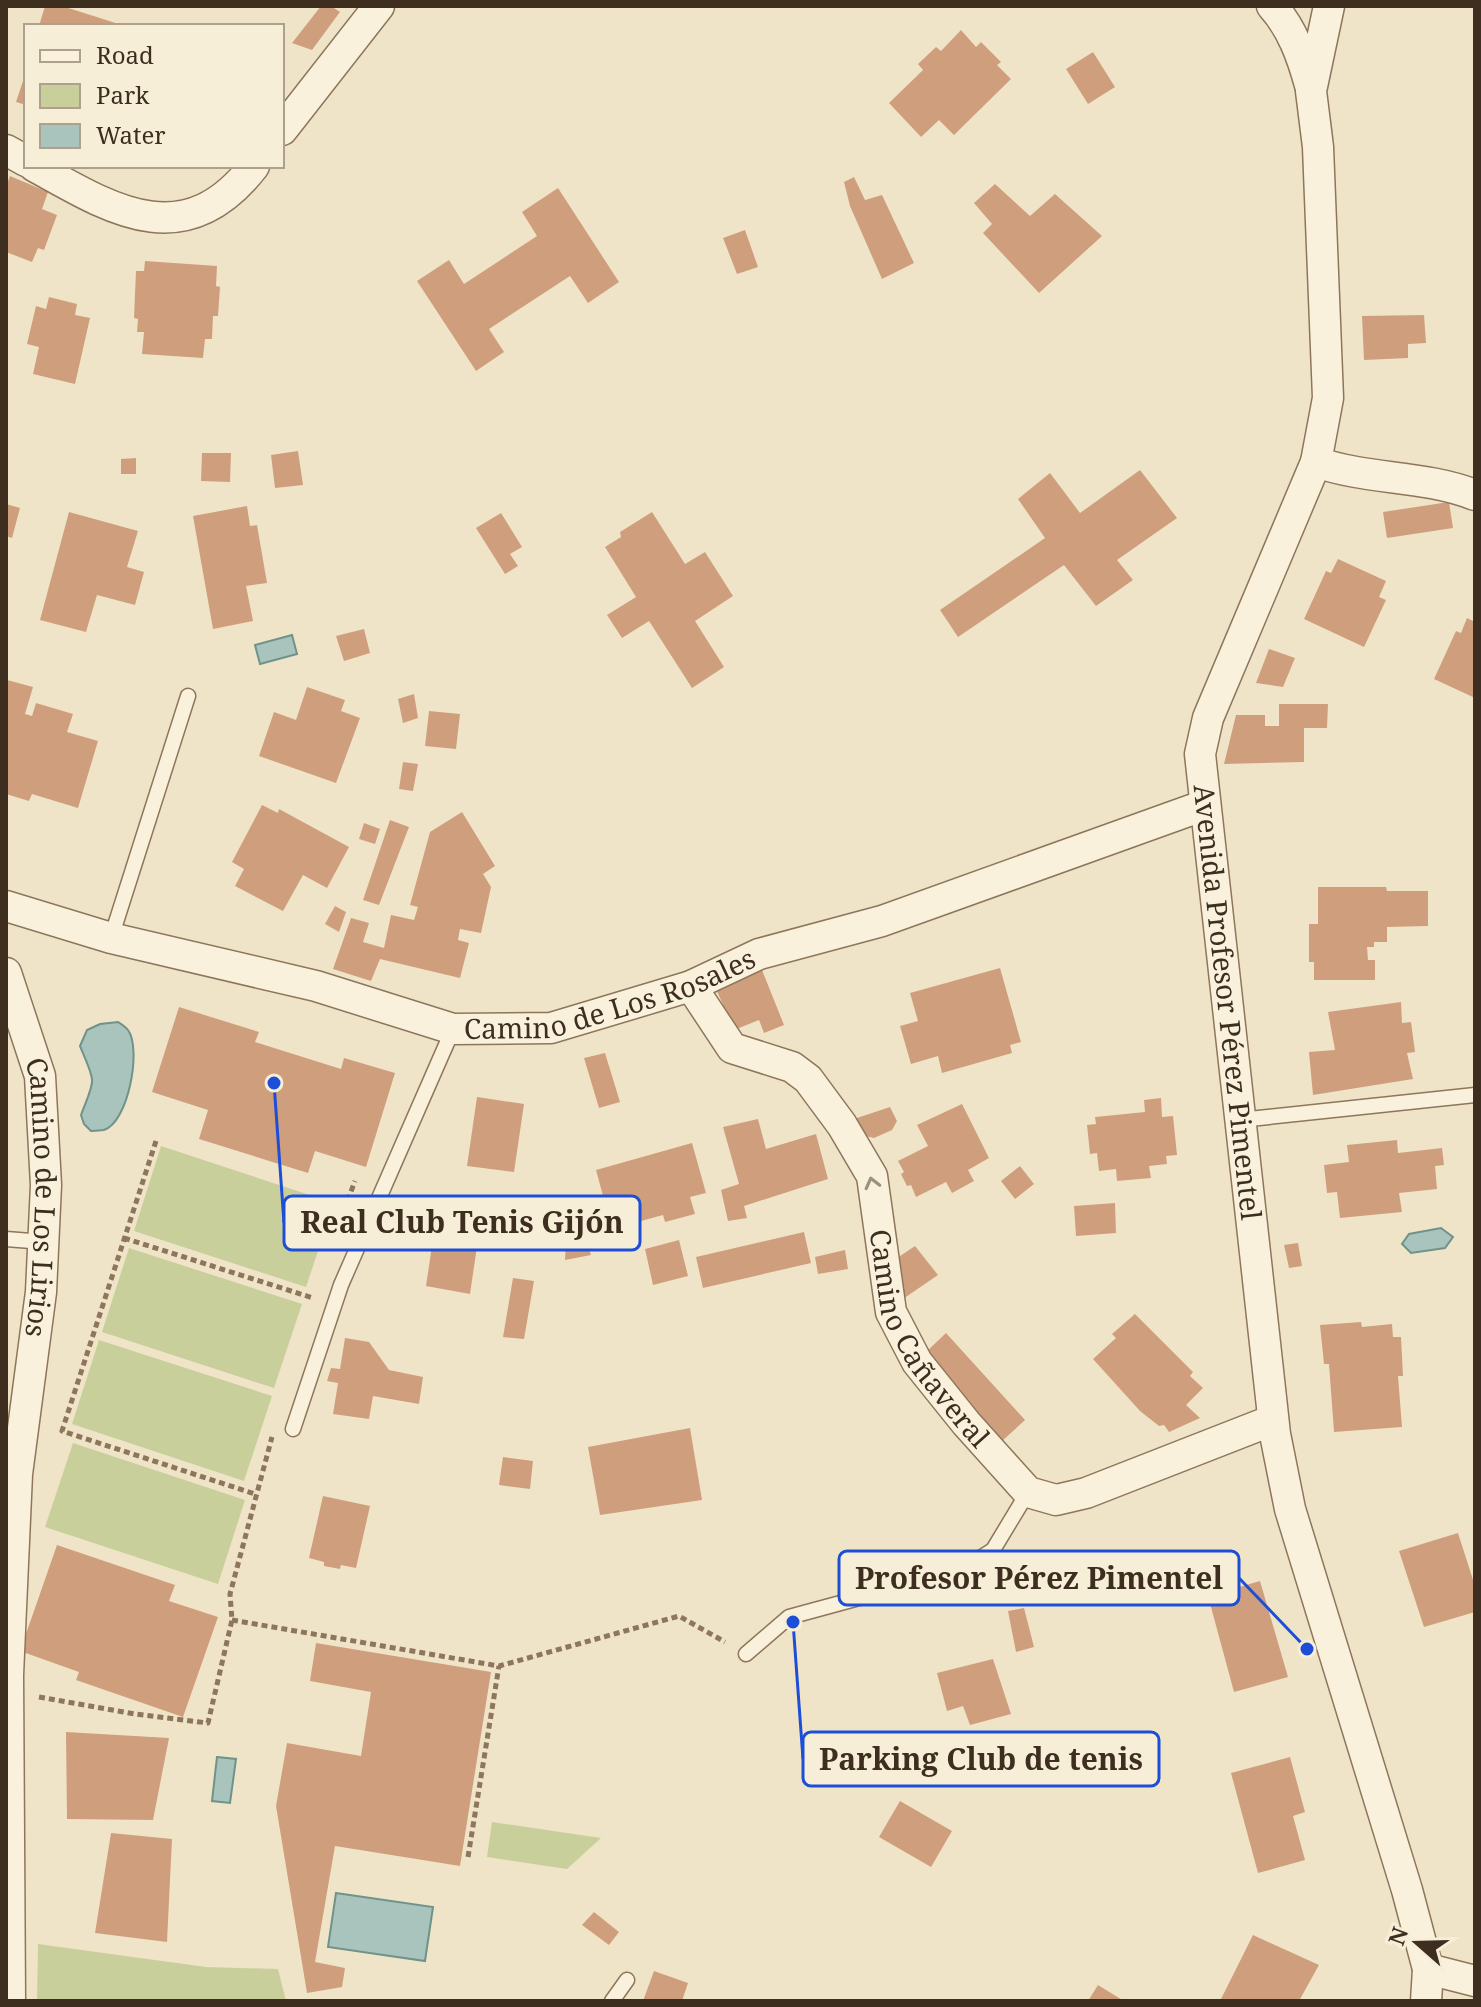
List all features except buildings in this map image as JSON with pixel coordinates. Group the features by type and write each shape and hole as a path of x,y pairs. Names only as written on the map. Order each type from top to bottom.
{"street":[{"path":"284,127 379,6"},
{"path":"1272,6 1302,54 1311,91"},
{"name":"Avenida Profesor Pérez Pimentel","path":"1329,6 1311,91 1318,147 1328,398 1316,462 1208,718 1200,754 1273,1420 1290,1509 1428,1969 1426,2001"},
{"path":"6,150 24,160"},
{"path":"38,168 95,200 147,217 187,217 214,205 241,183 252,168"},
{"path":"1316,462 1341,471 1452,486 1475,495"},
{"name":"Camino de Los Rosales","path":"6,906 111,938 316,986 453,1029 551,1028 691,986 759,954 882,921 1205,805"},
{"name":"Camino de Los Lirios","path":"6,973 40,1076 46,1185 41,1292 17,1474 8,1689 10,2001"},
{"name":"Camino Cañaveral","path":"691,986 732,1048 792,1067 808,1079 842,1125 872,1176 891,1312 897,1324 917,1362 1028,1492"},
{"path":"1028,1492 1056,1500 1086,1493 1273,1420"},
{"path":"1428,1969 1475,1981"}],"lane":[{"path":"111,938 188,696"},
{"path":"293,1429 341,1285 453,1029"},
{"path":"1240,1120 1475,1095"},
{"path":"6,1239 44,1242"},
{"path":"746,1654 789,1617 962,1570 993,1550 1028,1492"},
{"path":"612,2001 627,1980"}],"path":[{"path":"156,1141 62,1431 255,1494"},
{"path":"344,1210 355,1181"},
{"path":"124,1238 313,1298"},
{"path":"308,1313 318,1283"},
{"path":"8,1689 135,1714 208,1723 232,1620 230,1594 273,1434"},
{"path":"232,1620 499,1666 679,1616 746,1654"},
{"path":"468,1857 499,1666"}],"green space":[{"path":"161,1146 334,1203 306,1287 134,1231"},
{"path":"129,1248 302,1304 274,1388 102,1332"},
{"path":"99,1340 272,1396 244,1481 72,1424"},
{"path":"73,1443 245,1500 218,1584 45,1527"},
{"path":"492,1822 601,1838 567,1869 487,1857"},
{"path":"38,1944 206,1967 278,1969 286,2001 37,2001"}],"water":[{"path":"292,635 297,654 260,664 255,645"},
{"path":"118,1022 127,1029 132,1039 134,1053 130,1084 120,1114 112,1124 104,1130 91,1131 81,1115 92,1080 80,1046 87,1030 100,1024"},
{"path":"1441,1228 1453,1237 1445,1248 1411,1253 1402,1244 1409,1234"},
{"path":"217,1757 236,1759 230,1803 212,1801"},
{"path":"336,1893 433,1907 425,1961 328,1947"}],"place":[{"name":"Real Club Tenis Gijón","path":"274,1083"},
{"name":"Parking Club de tenis","path":"793,1622"},
{"name":"Profesor Pérez Pimentel","path":"1307,1649"}]}
